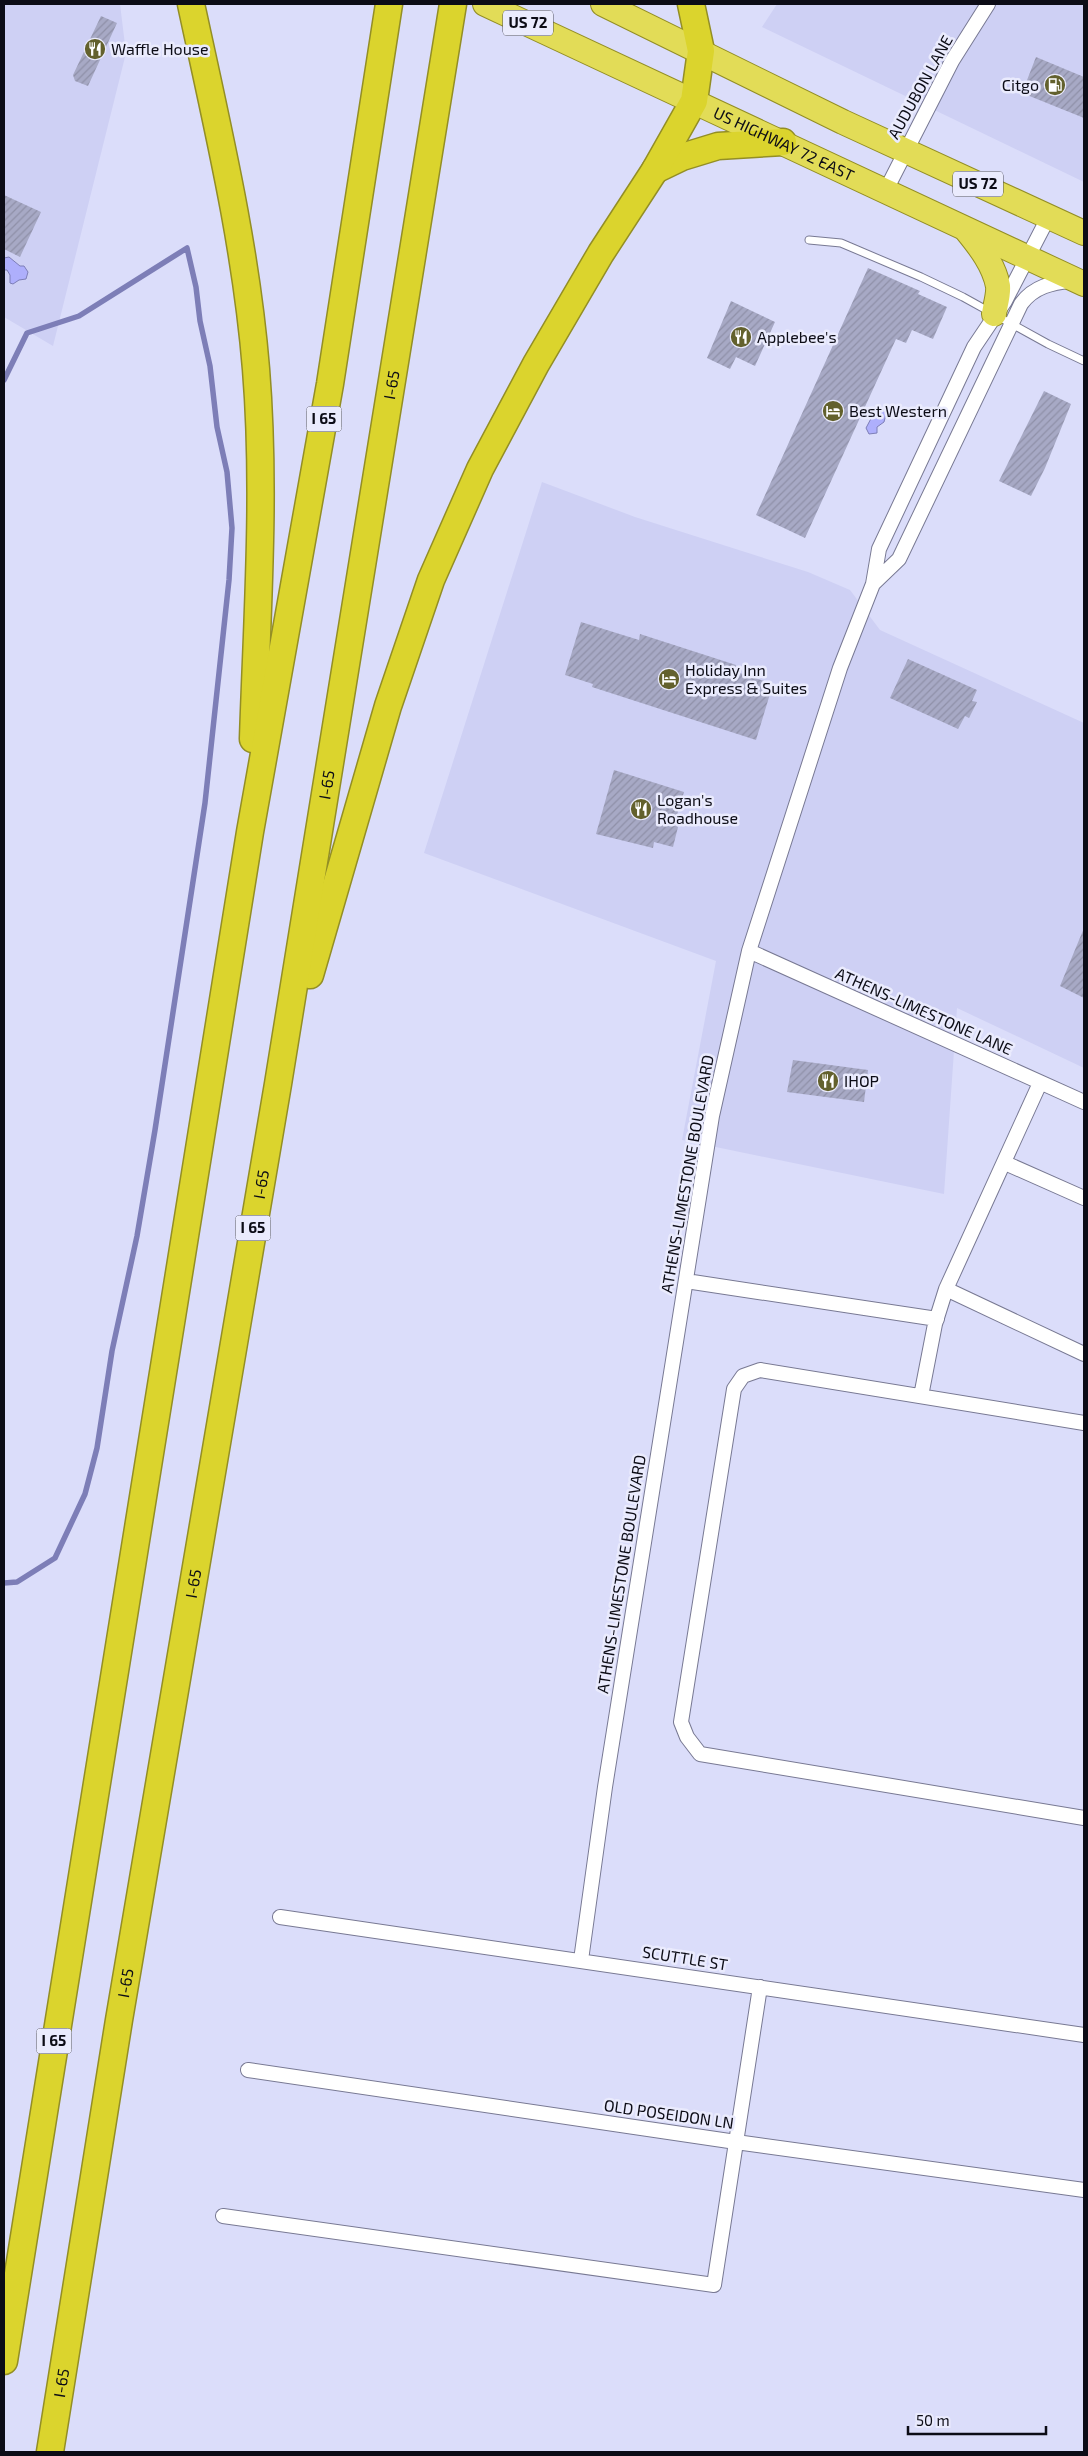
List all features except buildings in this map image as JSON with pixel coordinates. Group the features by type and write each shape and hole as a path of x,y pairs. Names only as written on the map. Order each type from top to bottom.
{"highway":[{"path":"191,4 237,222 256,368 262,492 250,832"},
{"name":"I 65","path":"4,2361 250,832 330,384 389,4"},
{"name":"I-65","path":"50,2452 178,1664 278,1084 453,4"},
{"name":"US HIGHWAY 72 EAST","path":"485,4 1080,282"},
{"name":"US 72","path":"603,4 905,151 1084,233"},
{"path":"278,1084 388,706 431,580 480,469 536,364 601,253 655,170 694,100 701,51 691,4"},
{"path":"655,170 682,157 718,146 783,142"},
{"path":"966,229 980,247 993,270 1003,319"}],"street":[{"name":"AUDUBON LANE","path":"886,190 952,62 988,4"},
{"name":"ATHENS-LIMESTONE BOULEVARD","path":"873,584 899,559 1003,319 1005,301 1049,216"},
{"name":"ATHENS-LIMESTONE BOULEVARD","path":"580,1960 605,1787 712,1116 749,951 840,668 873,584 879,549 974,347 1021,304 1029,293 1057,283 1080,282"},
{"name":"ATHENS-LIMESTONE LANE","path":"749,951 1084,1102"},
{"path":"920,1396 937,1319 946,1290 1006,1163 1040,1083"},
{"path":"1006,1163 1084,1198"},
{"path":"686,1281 937,1319"},
{"path":"946,1290 1084,1354"},
{"path":"1084,1423 760,1370 743,1376 734,1388 681,1722 687,1737 700,1754 1084,1818"},
{"name":"SCUTTLE ST","path":"280,1917 1084,2035"},
{"path":"223,2216 714,2286 760,1987"},
{"name":"OLD POSEIDON LN","path":"248,2070 736,2142 1084,2190"}],"lane":[{"path":"809,240 841,243 963,296 1084,361"}],"shaded area":[{"path":"4,4 120,4 126,53 53,346 4,317"},
{"path":"777,4 1084,4 1084,182 762,27"},
{"path":"542,482 635,517 808,572 850,590 880,630 1084,723 1084,1068 957,1008 944,1194 682,1140 716,961 424,853"}],"water":[{"path":"9,257 20,266 24,266 28,272 26,279 19,280 13,284 10,283 10,275 7,270 4,270 4,258"},
{"path":"879,408 883,409 886,414 884,422 877,427 877,433 869,434 866,428 875,411"}],"waterway":[{"path":"4,380 27,333 79,316 187,248 210,366 217,427 227,472 232,528 229,580 205,803 155,1130 137,1236 112,1351 97,1448 85,1494 55,1558 17,1582 4,1583"}],"place":[{"name":"Waffle House","path":"95,49"},
{"name":"Citgo","path":"1055,85"},
{"name":"Applebee's","path":"741,337"},
{"name":"Best Western","path":"833,411"},
{"name":"Holiday Inn Express & Suites","path":"669,679"},
{"name":"Logan's Roadhouse","path":"641,809"},
{"name":"IHOP","path":"828,1081"}]}
